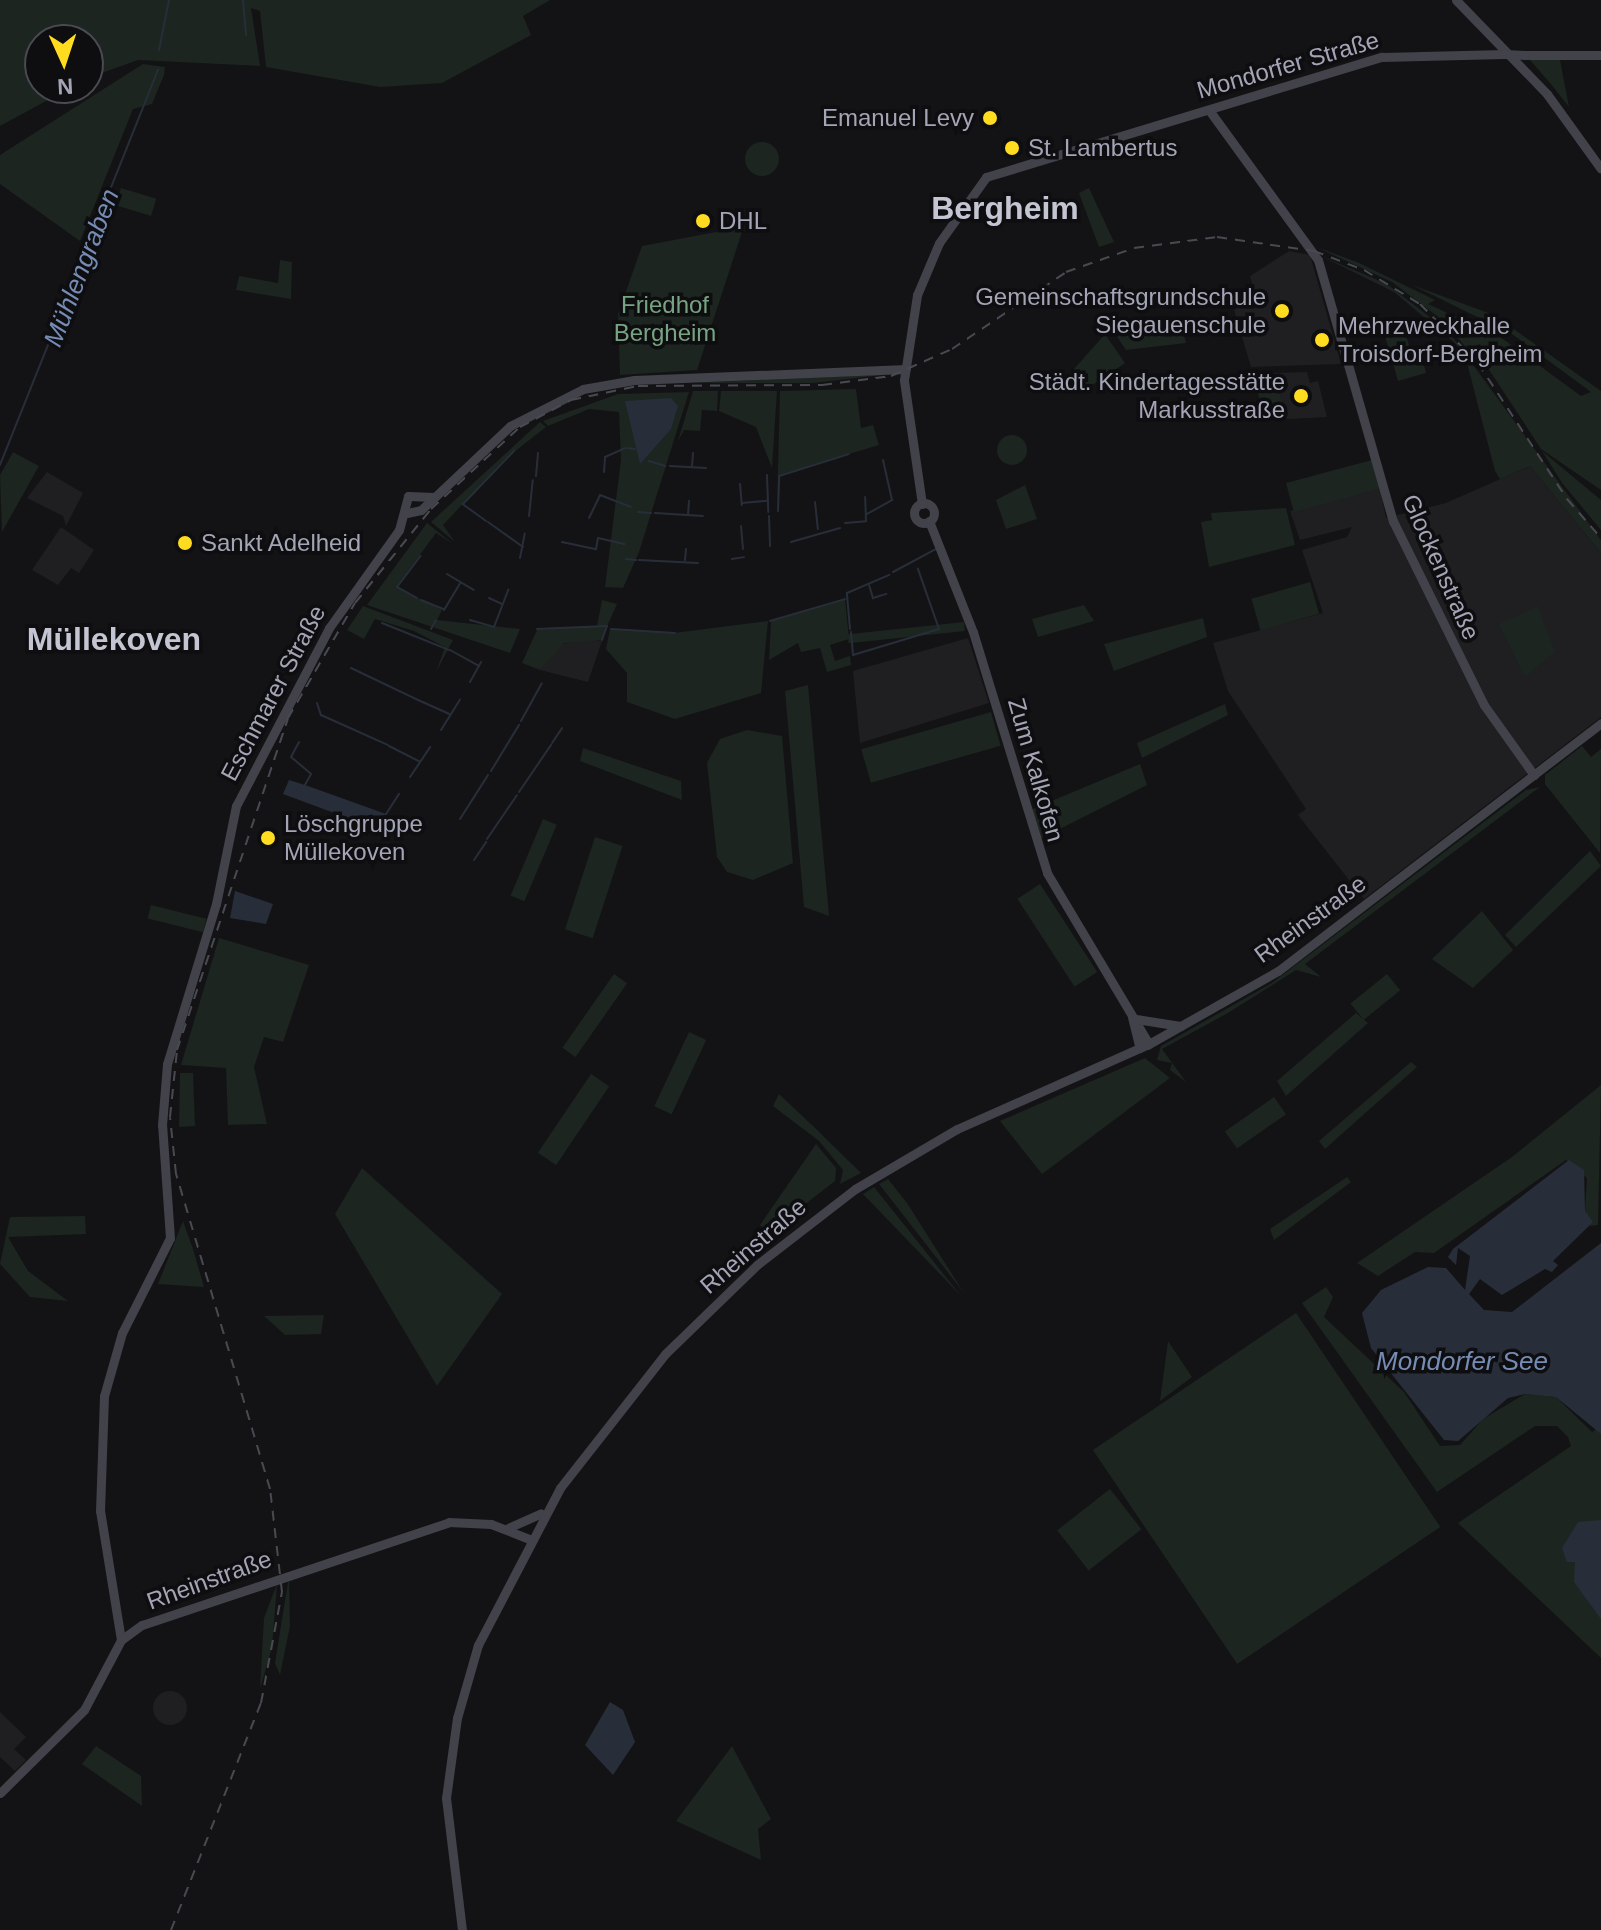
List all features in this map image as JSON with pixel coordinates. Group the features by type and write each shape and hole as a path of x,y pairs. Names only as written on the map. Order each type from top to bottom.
{"street":[{"path":"1456,0 1539,85 1601,169"},
{"name":"Mondorfer Straße","path":"906,369 924,272 970,192 994,173 1388,56 1601,55"},
{"name":"Glockenstraße","path":"1209,110 1318,260 1393,521 1484,705 1534,775"},
{"path":"407,513 434,497 510,426 583,389 634,380 906,369 922,504 915,517 929,521 933,510 922,504"},
{"path":"407,513 408,496 434,497"},
{"name":"Eschmarer Straße","path":"125,1636 116,1617 100,1511 104,1396 122,1333 170,1238 162,1125 167,1064 247,776 329,628 407,513"},
{"name":"Zum Kalkofen","path":"929,521 986,669 1041,860 1132,1017 1145,1046"},
{"name":"Rheinstraße","path":"125,1636 420,1528 449,1522 505,1528 529,1539 547,1508 654,1367 758,1264 855,1189 957,1129 1145,1046 1278,971 1601,723"},
{"path":"1132,1017 1183,1026"},
{"path":"505,1528 526,1524 547,1508"},
{"path":"462,1930 448,1852 452,1743 478,1645 529,1539"},
{"path":"0,1793 84,1710 125,1636"}],"shaded area":[{"name":"Gemeinschaftsgrundschule Siegauenschule","path":"1289,251 1310,255 1341,364 1251,367 1234,310 1256,297 1250,276"},
{"name":"Städt. Kindertagesstätte Markusstraße","path":"1307,372 1310,383 1318,381 1327,417 1287,419 1274,373"},
{"path":"1530,466 1601,553 1601,717 1364,899 1298,815 1306,809 1228,691 1213,643 1323,613 1302,550 1347,537 1352,527 1300,540 1290,511 1380,489 1386,518 1446,503"},
{"path":"47,472 83,493 66,526 63,516 27,498"},
{"path":"61,527 94,550 79,573 71,568 58,585 32,570"},
{"path":"583,638 602,641 588,682 540,670 560,645"},
{"path":"968,638 989,703 860,743 853,671"},
{"path":"170,1691 182,1696 187,1708 182,1720 170,1725 158,1720 153,1708 158,1696"},
{"path":"0,1712 26,1737 14,1749 26,1760 15,1771 0,1757"}],"green space":[{"path":"0,0 550,0 523,16 531,35 442,83 380,87 266,67 260,11 251,8 260,66 138,60 104,72 104,24 24,24 24,104 41,104 0,126"},
{"path":"1530,60 1560,60 1569,107 1550,83"},
{"path":"143,64 165,67 152,104 133,109 80,241 0,184 0,155 80,104 104,104 104,89"},
{"path":"762,142 774,147 779,159 774,171 762,176 750,171 745,159 750,147"},
{"path":"121,188 156,199 151,216 116,205"},
{"path":"1089,188 1114,242 1099,247 1079,193"},
{"name":"Friedhof Bergheim","path":"737,228 742,232 697,370 620,375 618,314 642,246"},
{"path":"1316,247 1357,262 1435,300 1428,304 1503,339 1581,396 1591,392 1512,334 1412,285 1494,315 1601,391 1601,490 1541,449 1482,359 1485,369 1441,319 1392,282"},
{"path":"1321,256 1387,284 1449,332 1601,540 1601,553 1530,466 1500,479 1495,471 1465,355 1455,343 1394,292"},
{"path":"280,260 292,262 291,299 236,290 239,276 278,283"},
{"path":"1181,324 1186,343 1126,350 1113,331"},
{"path":"1405,331 1414,363 1423,361 1426,373 1398,381 1385,336"},
{"path":"1105,334 1125,363 1088,388 1074,369"},
{"path":"1274,373 1286,414 1266,420 1254,379"},
{"path":"891,374 813,383 694,383"},
{"path":"856,389 861,428 873,425 879,445 779,475 777,511 780,391"},
{"path":"693,391 718,391 717,411 702,410 700,431 684,430 678,441"},
{"path":"721,391 777,391 772,468 756,427 719,411"},
{"path":"689,392 639,552 623,588 605,587 621,460 619,412 589,409 548,426 543,421 618,394"},
{"path":"540,422 546,427 505,459 443,525 455,542 431,522"},
{"path":"1012,435 1018,436 1026,444 1026,456 1018,464 1012,465 1006,464 998,456 997,450 998,444 1006,436"},
{"path":"1542,451 1601,500 1601,530 1562,483"},
{"path":"13,452 39,466 2,532 0,475"},
{"path":"1372,460 1380,489 1294,512 1286,483"},
{"path":"1025,485 1037,519 1006,529 996,500"},
{"path":"1286,508 1295,545 1209,567 1201,522 1212,520 1211,513"},
{"path":"427,523 453,544 436,533 396,587 442,610 437,620 520,629 510,653 367,605"},
{"path":"1310,582 1319,614 1260,631 1251,599"},
{"path":"845,599 849,639 830,645 835,661 850,656 851,665 827,672 820,648 801,652 798,643 769,660 771,621"},
{"path":"602,600 617,604 601,640 564,643 540,670 522,663 537,630 597,626"},
{"path":"1084,605 1094,621 1038,637 1032,619"},
{"path":"363,606 453,640 436,672 445,647 414,631 375,619 364,639 347,630"},
{"path":"1538,606 1555,652 1525,677 1499,624"},
{"path":"1203,618 1207,637 1114,671 1104,644"},
{"path":"768,621 761,693 675,719 627,702 627,673 606,649 610,629 674,633"},
{"path":"964,622 965,631 849,643 848,634"},
{"path":"808,685 829,916 804,907 785,691"},
{"path":"1225,704 1228,715 1142,758 1137,743"},
{"path":"991,712 1001,746 871,783 861,749"},
{"path":"747,730 782,736 793,863 753,880 727,872 717,857 707,763 720,739"},
{"path":"1582,746 1591,757 1601,749 1600,853 1545,784 1545,775"},
{"path":"583,748 681,781 682,800 580,761"},
{"path":"1140,764 1147,785 1038,840 1030,810"},
{"path":"1540,787 1305,964 1321,977 1296,970 1228,1013 1162,1049 1186,1082 1170,1070 1172,1063 1157,1060 1161,1046 1272,983 1526,790"},
{"path":"543,819 557,825 524,901 511,895"},
{"path":"595,837 623,846 593,938 565,929"},
{"path":"1590,851 1601,866 1516,947 1505,935"},
{"path":"1040,884 1097,972 1075,987 1017,899"},
{"path":"1356,896 1357,899 1263,965 1257,955"},
{"path":"151,905 206,919 203,932 148,919"},
{"path":"1482,911 1513,950 1473,988 1432,959"},
{"path":"219,938 309,965 283,1042 264,1037 254,1067 267,1124 228,1125 226,1068 181,1065"},
{"path":"614,974 627,983 575,1057 562,1048"},
{"path":"1387,974 1400,990 1364,1020 1350,1004"},
{"path":"1356,1013 1368,1023 1286,1096 1277,1081"},
{"path":"689,1032 706,1040 672,1114 654,1106"},
{"path":"1145,1058 1170,1078 1042,1174 1000,1121"},
{"path":"1411,1062 1417,1067 1325,1149 1319,1141"},
{"path":"180,1073 193,1073 195,1126 179,1127"},
{"path":"591,1074 609,1086 556,1165 538,1153"},
{"path":"1601,1085 1598,1225 1590,1226 1585,1211 1587,1178 1566,1160 1434,1253 1415,1252 1378,1276 1357,1263 1512,1157"},
{"path":"779,1094 861,1173 840,1184 843,1170 819,1141 773,1106"},
{"path":"1274,1097 1286,1114 1237,1149 1225,1131"},
{"path":"816,1144 836,1168 835,1181 768,1233 760,1225"},
{"path":"362,1168 502,1294 437,1386 335,1214"},
{"path":"1347,1177 1351,1182 1274,1240 1270,1229"},
{"path":"888,1179 907,1203 964,1293 879,1184"},
{"path":"874,1187 898,1217 961,1296 863,1194"},
{"path":"85,1216 86,1234 8,1237 28,1271 68,1301 30,1297 0,1264 10,1217"},
{"path":"183,1221 193,1249 204,1287 158,1284"},
{"name":"Mondorfer See","path":"1326,1287 1333,1297 1324,1317 1404,1392 1440,1446 1460,1445 1483,1419 1525,1394 1556,1397 1592,1432 1601,1426 1601,1658 1458,1523 1571,1446 1568,1437 1557,1426 1535,1426 1437,1492 1302,1303"},
{"path":"1296,1313 1440,1527 1237,1664 1093,1450"},
{"path":"324,1315 321,1334 285,1335 264,1316"},
{"path":"1168,1341 1192,1377 1160,1401"},
{"path":"1110,1489 1141,1529 1089,1570 1057,1530"},
{"path":"289,1576 290,1626 280,1675 275,1663"},
{"path":"277,1584 272,1648 260,1689 264,1618"},
{"path":"96,1746 141,1776 142,1806 82,1764"},
{"path":"732,1746 771,1819 758,1829 761,1860 676,1821"}],"water":[{"path":"671,398 678,406 671,429 640,464 625,401"},
{"path":"289,780 386,814 372,827 283,794"},
{"path":"235,891 273,904 266,924 230,918"},
{"name":"Mondorfer See","path":"1569,1160 1584,1170 1585,1211 1593,1222 1553,1261 1558,1265 1552,1272 1545,1269 1502,1295 1480,1279 1469,1294 1484,1310 1512,1312 1601,1243 1601,1434 1556,1397 1525,1394 1508,1398 1458,1441 1444,1440 1371,1348 1362,1313 1381,1290 1428,1267 1446,1268 1465,1290 1470,1256 1458,1248 1456,1265 1448,1257 1453,1249"},
{"path":"1601,1520 1601,1619 1574,1582 1575,1562 1567,1562 1562,1548 1578,1522"},
{"path":"610,1702 623,1710 635,1742 613,1775 585,1745"}],"waterway":[{"name":"Mühlengraben","path":"159,50 169,0"},
{"path":"243,0 246,35"},
{"name":"Mühlengraben","path":"0,465 158,69"},
{"path":"604,472 605,457 625,448"},
{"path":"627,448 635,449"},
{"path":"486,521 463,504 514,451"},
{"path":"536,476 538,453"},
{"path":"692,467 693,453"},
{"path":"778,511 779,476 849,454"},
{"path":"867,514 892,500 883,460"},
{"path":"649,461 665,466"},
{"path":"670,466 706,468"},
{"path":"767,475 768,512"},
{"path":"529,516 533,480"},
{"path":"740,484 742,505"},
{"path":"589,518 600,495 631,507"},
{"path":"845,523 866,521 865,497"},
{"path":"688,515 689,501"},
{"path":"742,503 767,501"},
{"path":"815,502 818,529"},
{"path":"638,512 651,513"},
{"path":"655,513 703,516"},
{"path":"769,516 770,546"},
{"path":"488,522 523,547"},
{"path":"741,526 743,549"},
{"path":"791,542 840,528"},
{"path":"520,558 525,533"},
{"path":"562,542 596,549 598,538 624,544"},
{"path":"685,560 686,549"},
{"path":"893,572 936,549"},
{"path":"417,598 397,587 420,556"},
{"path":"732,559 744,557"},
{"path":"626,559 636,560"},
{"path":"639,560 698,563"},
{"path":"851,632 853,655 939,629 918,569"},
{"path":"447,574 474,590"},
{"path":"850,629 847,593 889,575"},
{"path":"444,610 460,583"},
{"path":"869,585 873,598 886,594"},
{"path":"470,620 494,627 508,590"},
{"path":"489,598 502,604"},
{"path":"770,621 845,599"},
{"path":"421,600 443,609"},
{"path":"431,629 436,620"},
{"path":"382,623 449,650"},
{"path":"537,629 607,626 602,640"},
{"path":"611,629 675,633"},
{"path":"450,650 479,666"},
{"path":"470,682 481,662"},
{"path":"351,668 418,700"},
{"path":"521,721 542,683"},
{"path":"441,730 460,699"},
{"path":"418,700 450,714"},
{"path":"317,703 321,715 388,745"},
{"path":"491,771 519,725"},
{"path":"552,743 562,728"},
{"path":"299,742 291,757 311,774 305,785"},
{"path":"519,792 551,745"},
{"path":"389,746 419,761"},
{"path":"410,777 430,747"},
{"path":"460,819 488,775"},
{"path":"386,814 399,794"},
{"path":"487,839 517,795"},
{"path":"474,860 486,842"}],"railway":[{"path":"171,1930 261,1703 282,1592 270,1489 176,1174 170,1117 177,1050 288,718 355,603 431,509 520,427 571,400 638,386 822,385 891,376 952,349 1066,272 1134,248 1217,237 1314,251 1364,270 1420,304 1478,363 1567,499 1601,538"}],"place":[{"name":"Emanuel Levy","path":"990,118"},
{"name":"St. Lambertus","path":"1012,148"},
{"name":"DHL","path":"703,221"},
{"name":"Gemeinschaftsgrundschule Siegauenschule","path":"1282,311"},
{"name":"Mehrzweckhalle Troisdorf-Bergheim","path":"1322,340"},
{"name":"Städt. Kindertagesstätte Markusstraße","path":"1301,396"},
{"name":"Sankt Adelheid","path":"185,543"},
{"name":"Löschgruppe Müllekoven","path":"268,838"}],"district":[{"name":"Bergheim","path":"1005,208"},
{"name":"Müllekoven","path":"114,639"}]}
